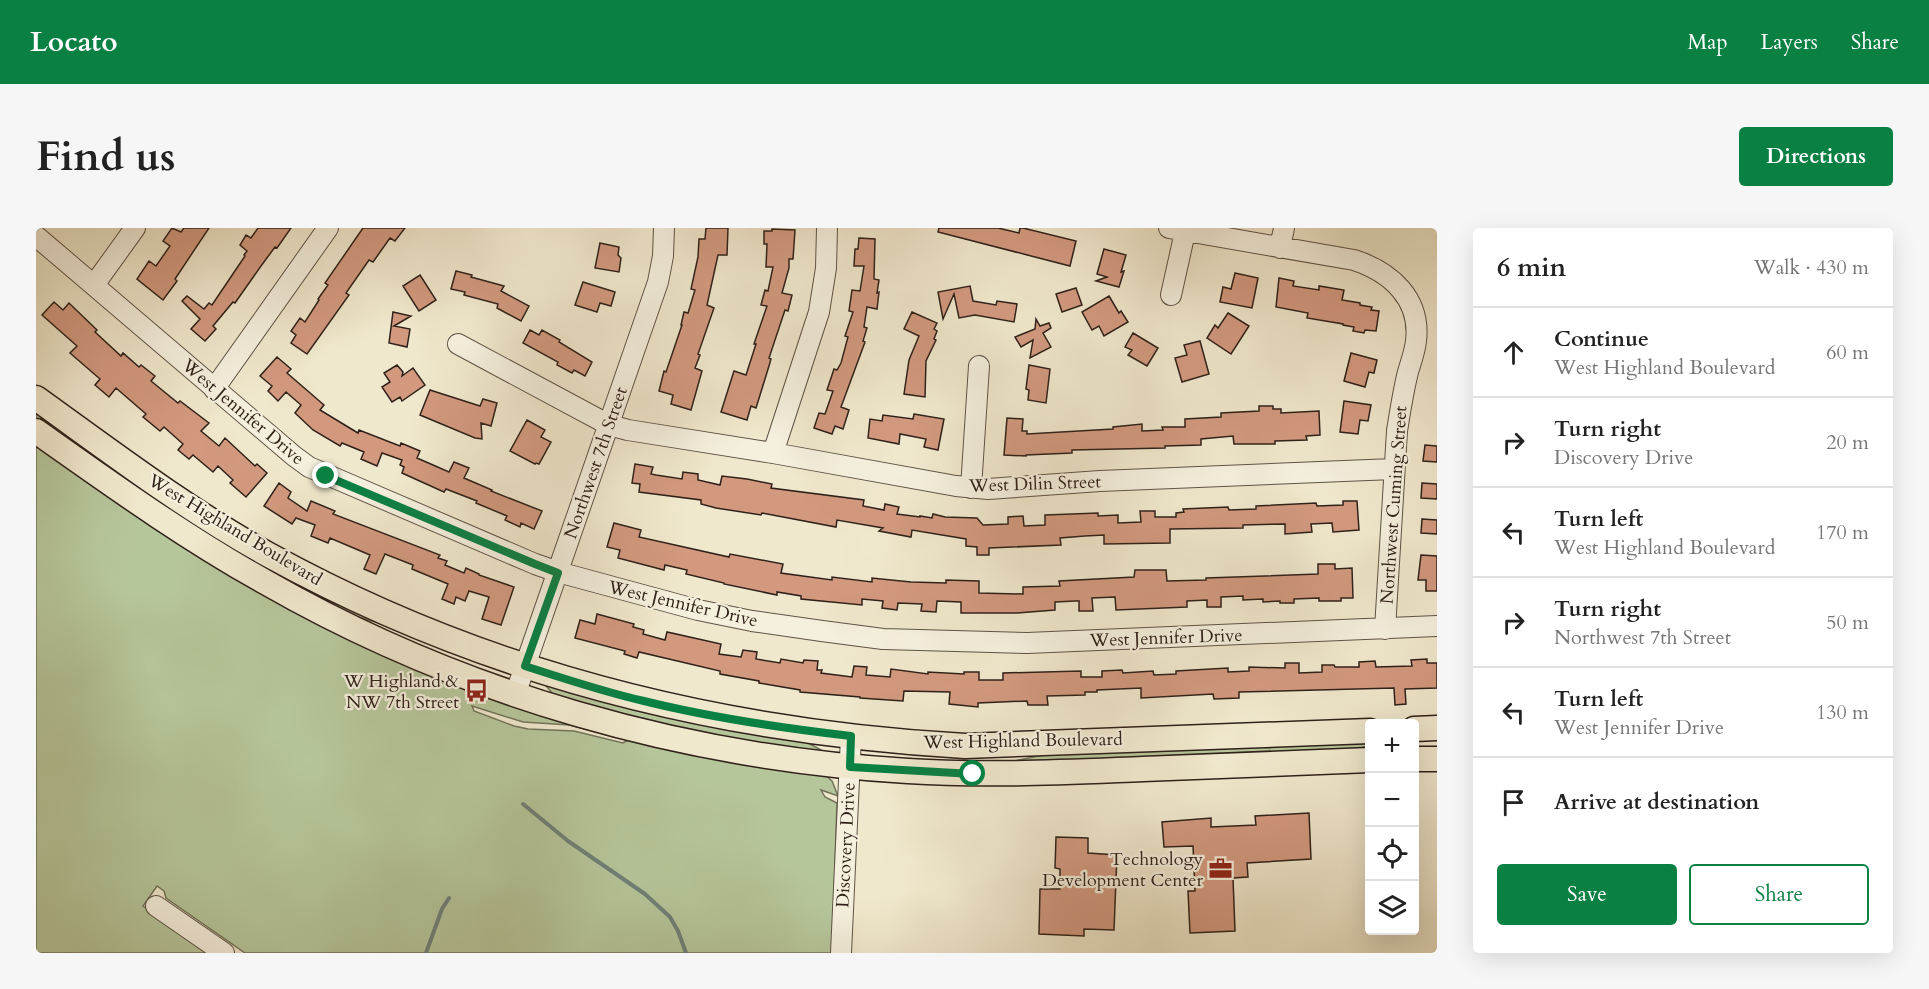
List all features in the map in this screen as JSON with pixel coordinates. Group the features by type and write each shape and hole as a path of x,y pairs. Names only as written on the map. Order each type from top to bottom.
{"main road":[{"name":"West Highland Boulevard","path":"36,398 190,506 265,553 325,585 388,615 456,642 583,685 645,702 778,727 965,746 1365,731"},
{"name":"West Highland Boulevard","path":"36,431 180,531 269,585 386,643 515,695 566,711 673,738 850,767 973,774 1042,774 1365,760"},
{"path":"1419,729 1437,728"},
{"path":"1419,759 1437,759"}],"street":[{"path":"94,285 135,228"},
{"path":"214,389 328,228"},
{"name":"Northwest 7th Street","path":"515,695 658,282 662,263 664,228"},
{"path":"773,453 819,312 825,280 827,228"},
{"path":"1171,295 1177,230 1280,248 1284,228"},
{"name":"West Jennifer Drive","path":"36,236 214,389 309,467 558,573 708,612 752,621 883,639 1027,643 1437,626"},
{"name":"Northwest Cuming Street","path":"1280,248 1354,261 1377,268 1395,282 1411,304 1417,328 1416,344 1402,399 1393,470 1385,629"},
{"name":"West Dilin Street","path":"458,344 609,425 971,488 1393,470"},
{"path":"971,488 978,366"},
{"name":"Discovery Drive","path":"841,953 851,736"},
{"path":"156,906 224,953"}],"green space":[{"path":"36,408 384,621 383,624 354,616 299,590 165,509 36,418"},
{"path":"36,440 379,648 824,774 832,781 838,796 821,790 825,797 837,803 832,953 245,953 166,898 164,891 157,886 143,906 211,953 36,953","holes":["472,706 523,722 570,725 628,740 623,743 574,731 528,729 514,726 474,711"]},
{"path":"548,682 801,739 821,750 821,753 706,735 564,699 553,694 546,686"},
{"path":"1365,739 1365,747 1340,752 1009,762 1059,752"}],"building":[{"path":"172,228 181,232 184,228 209,228 163,300 137,279 149,261 156,266 170,246 163,241"},
{"path":"258,228 291,228 235,303 233,302 213,326 216,329 205,341 191,329 200,319 182,301 187,296 204,309 209,303 212,305 245,256 247,251 240,245 246,235 251,238"},
{"path":"363,228 405,228 395,241 390,238 373,262 369,260 346,293 349,295 307,354 291,343 296,335 291,331 300,318 305,322 328,285 325,283"},
{"path":"706,228 728,228 727,255 718,255 707,305 714,308 698,354 700,355 695,368 702,371 691,410 671,404 673,395 659,391 664,371 666,372 682,325 684,312 688,313 695,290 691,289 698,257 699,239 705,239"},
{"path":"939,228 998,228 1019,233 1020,228 1023,228 1076,241 1070,266 938,232"},
{"path":"772,229 795,230 793,259 789,259 789,268 782,293 792,295 769,358 771,359 756,408 751,406 747,420 721,412 734,371 746,375 767,306 761,305 765,290 768,291 773,267 766,267 767,244 764,244 764,231 772,231"},
{"path":"859,238 875,239 874,279 879,280 877,309 867,307 864,327 867,328 863,341 865,342 841,407 849,410 843,429 835,426 832,434 814,428 819,413 825,414 833,391 827,390 834,369 837,370 841,363 848,337 845,336 853,312 849,311 852,290 860,291 864,266 854,266 855,249 858,249"},
{"path":"600,243 619,247 618,255 621,258 619,272 595,268"},
{"path":"1104,249 1126,255 1119,287 1096,281 1107,277 1097,274"},
{"path":"456,271 504,286 501,291 529,306 521,321 497,308 498,304 451,289"},
{"path":"1235,273 1258,278 1252,308 1220,302 1223,287 1231,289"},
{"path":"420,275 436,300 419,311 403,286"},
{"path":"1279,278 1294,281 1293,286 1319,290 1319,286 1344,290 1342,300 1360,303 1360,305 1372,307 1371,310 1379,311 1376,331 1365,330 1364,333 1353,331 1354,327 1307,318 1308,313 1276,307"},
{"path":"583,282 615,292 611,306 600,303 597,312 575,305"},
{"path":"970,286 973,301 996,305 997,301 1017,304 1014,322 975,315 959,318 954,294 943,319 938,292"},
{"path":"1076,288 1082,305 1062,312 1056,294"},
{"path":"1109,296 1119,313 1121,311 1128,322 1104,336 1099,326 1092,330 1082,312"},
{"path":"54,302 63,310 69,303 121,356 123,353 139,367 141,365 155,376 151,381 178,403 180,401 209,423 201,431 219,446 225,438 255,466 257,464 267,473 246,497 230,483 233,480 218,466 213,472 193,455 189,459 178,450 183,444 164,427 160,431 143,417 146,414 116,388 109,397 95,385 100,379 70,353 77,346 42,315"},
{"path":"393,312 411,316 394,326 410,329 407,347 389,343"},
{"path":"912,312 937,323 934,329 937,331 934,339 936,340 926,361 925,397 904,394 909,360 919,336 904,329"},
{"path":"1228,313 1249,326 1231,354 1207,338 1215,325 1218,328"},
{"path":"1036,319 1040,326 1049,323 1051,328 1043,333 1051,347 1030,358 1033,340 1021,347 1015,337 1035,329"},
{"path":"530,330 539,335 542,330 592,362 585,376 574,370 572,373 557,365 558,362 523,343"},
{"path":"1133,333 1158,348 1147,366 1128,355 1132,350 1125,347"},
{"path":"1200,341 1209,374 1182,382 1175,358 1187,355 1184,345"},
{"path":"1351,353 1377,360 1374,373 1369,372 1365,387 1344,381"},
{"path":"277,357 291,369 287,373 324,405 320,410 358,433 359,430 420,451 417,458 449,472 454,462 469,468 464,478 542,511 534,529 521,523 520,527 505,520 507,516 476,503 477,501 446,489 444,492 402,473 404,467 400,465 402,460 382,453 377,466 361,459 364,452 342,443 340,446 313,430 295,413 301,405 286,392 278,401 268,391 272,386 260,376"},
{"path":"397,365 403,372 402,376 413,368 425,385 402,401 400,397 392,402 382,387 390,382 384,373"},
{"path":"1029,365 1050,369 1046,403 1028,400 1029,390 1026,389"},
{"path":"430,390 480,406 483,399 497,403 491,426 481,423 482,439 420,415"},
{"path":"1344,401 1371,405 1368,421 1360,420 1358,434 1340,432"},
{"path":"1259,406 1273,406 1273,409 1281,409 1281,413 1319,411 1320,435 1306,436 1307,440 1275,441 1275,444 1234,444 1233,436 1201,439 1201,445 1165,446 1165,448 1072,450 1072,453 1004,455 1007,418 1023,419 1022,431 1027,431 1027,434 1113,429 1113,427 1142,424 1142,431 1163,430 1162,427 1185,427 1185,419 1221,417 1221,413 1259,411"},
{"path":"914,414 944,419 938,450 924,447 926,439 900,434 899,444 868,438 870,419 882,421 883,415 913,419"},
{"path":"527,420 545,430 541,437 551,442 539,464 510,451"},
{"path":"1425,445 1437,446 1437,462 1423,461"},
{"path":"635,464 653,467 651,474 656,475 682,479 683,472 698,474 698,480 720,485 722,476 747,479 772,484 771,488 864,500 863,506 884,510 885,504 899,507 897,514 932,518 933,514 945,517 977,518 983,525 1008,524 1008,517 1023,516 1024,526 1045,525 1045,515 1098,513 1098,516 1118,515 1118,523 1141,522 1140,511 1155,511 1155,517 1176,517 1176,513 1184,512 1183,509 1228,507 1229,510 1256,509 1256,506 1316,503 1317,506 1343,505 1343,501 1357,501 1359,530 1333,532 1332,523 1311,524 1312,532 1285,534 1285,524 1243,525 1243,528 1170,529 1170,543 1104,544 1104,535 1085,536 1060,538 1061,545 989,548 989,555 977,555 977,547 966,546 966,539 912,530 911,537 879,531 883,528 837,520 836,527 762,513 761,515 716,508 701,504 701,500 639,492 640,484 632,483"},
{"path":"279,483 291,492 288,498 307,511 311,501 335,511 333,514 440,555 438,558 447,561 445,565 464,573 466,568 514,587 501,625 482,619 489,597 469,591 465,601 456,597 454,604 442,599 448,584 412,569 413,565 385,554 376,574 364,569 370,555 330,538 328,543 311,536 315,525 296,518 292,524 264,506"},
{"path":"1422,483 1437,484 1437,499 1421,498"},
{"path":"1422,519 1437,520 1437,534 1421,533"},
{"path":"614,523 641,530 639,537 729,557 730,554 783,564 781,573 832,580 832,577 872,582 872,578 946,583 946,580 979,581 979,593 1023,594 1023,587 1060,586 1059,581 1134,577 1135,570 1166,570 1167,581 1206,580 1206,578 1318,574 1318,564 1335,564 1335,569 1352,568 1353,598 1341,598 1341,601 1319,601 1319,598 1294,599 1294,603 1280,603 1280,601 1263,602 1263,599 1243,600 1243,596 1221,597 1221,607 1207,607 1207,600 1187,601 1187,607 1116,610 1115,597 1092,598 1093,611 1079,611 1079,601 1075,601 1055,602 1055,610 1017,613 961,613 961,602 937,601 936,612 921,611 922,604 898,603 897,610 882,608 883,601 862,599 862,605 801,599 801,596 777,592 777,595 686,574 687,570 665,565 664,570 618,558 620,550 607,547"},
{"path":"1421,555 1437,556 1437,591 1426,591 1426,580 1418,580"},
{"path":"597,614 634,624 633,627 644,630 643,634 665,640 667,632 721,644 719,654 741,657 743,650 757,652 756,659 780,663 781,659 803,663 804,660 818,661 817,670 822,670 821,673 852,677 854,666 867,667 866,675 890,677 891,669 928,674 928,672 964,674 964,672 979,672 979,680 1003,680 1003,673 1081,671 1081,677 1102,677 1102,671 1122,670 1123,673 1153,671 1154,675 1176,674 1176,671 1228,668 1228,672 1249,671 1249,667 1285,668 1285,663 1299,663 1299,673 1322,672 1322,665 1359,667 1359,662 1375,661 1376,667 1412,666 1411,660 1427,659 1427,663 1437,663 1437,688 1405,689 1406,704 1395,705 1394,688 1239,692 1239,698 1214,699 1213,694 1141,698 1141,688 1097,690 1097,692 1085,692 1085,695 1047,696 1048,705 1028,705 1027,701 978,703 978,707 949,704 950,692 904,691 903,701 860,698 800,692 800,690 720,674 720,671 639,652 637,658 624,654 625,651 575,638 580,620 595,624"},
{"name":"Technology Development Center","path":"1309,813 1311,859 1247,863 1248,877 1233,878 1235,931 1190,933 1188,891 1195,891 1193,846 1164,847 1162,822 1211,818 1211,827 1256,825 1255,816"},
{"path":"1056,837 1088,838 1088,853 1117,855 1114,930 1084,929 1084,936 1039,934 1040,889 1060,889 1060,869 1055,868"}],"waterway":[{"path":"523,804 568,841 645,894 670,917 686,953"},
{"path":"426,953 442,909 449,898"}],"place":[{"name":"W Highland & NW 7th Street","path":"477,691"},
{"name":"Technology Development Center","path":"1221,869"}],"route":[{"path":"326,476 558,573 525,666 645,702 778,727 851,736 850,767 973,774"}]}
